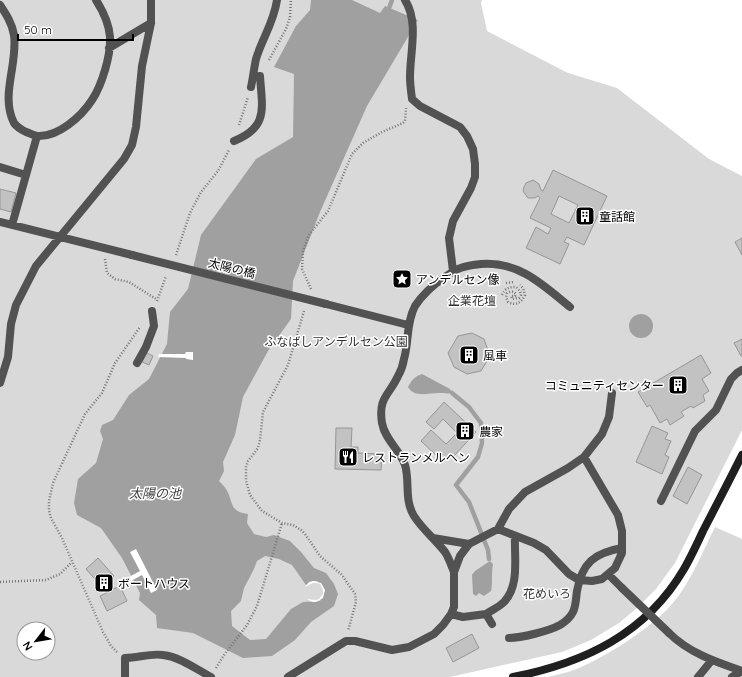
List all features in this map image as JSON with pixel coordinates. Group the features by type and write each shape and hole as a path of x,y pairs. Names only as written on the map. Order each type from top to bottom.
{"street":[{"path":"0,5 11,24 14,40 3,93 7,112 15,124 22,130 37,136 47,135 57,131 81,115 92,99 100,82 108,58 110,37 108,23 96,0"},
{"path":"0,383 8,357 11,324 16,305 36,266 124,159 132,145 136,127 142,66 151,23 151,0"},
{"path":"251,87 256,60 272,22 277,0"},
{"path":"405,0 413,22 410,77 412,99 420,106 460,128 467,136 473,149 475,177 471,188 453,221 449,238 453,271"},
{"path":"109,48 151,23"},
{"path":"234,141 252,132 260,119 262,109 260,76"},
{"path":"12,225 37,136"},
{"path":"0,167 26,175"},
{"name":"太陽の橋","path":"0,222 408,325"},
{"path":"454,572 446,554 414,516 409,505 407,493 406,466 388,440 381,413 386,395 398,376 405,358 408,325 415,307 423,295 432,286 453,271 463,266 494,263 511,267 525,273 540,283 570,308"},
{"path":"137,363 146,347 154,326 152,311"},
{"path":"660,501 695,431 716,410 731,379 742,370"},
{"path":"288,677 346,641 392,650 409,646 434,634 443,625 454,607 454,572 460,556 469,544 498,529 509,509 525,492 568,468 584,457 602,434 609,417 612,393"},
{"path":"513,677 566,664 581,658 602,647 645,618 684,569 742,455"},
{"path":"498,529 534,543 546,550 569,574 579,580 592,581 602,579 608,574 615,568 622,553 622,531 618,515 584,457"},
{"path":"451,614 463,617 486,614 504,602 512,588 515,576 515,536"},
{"path":"433,538 469,544"},
{"path":"509,638 520,638 560,626 568,620 573,611 579,580 583,570 591,559 600,553 622,548"},
{"path":"608,574 680,644 712,660 742,671"},
{"path":"486,614 492,624"},
{"path":"125,677 125,658 153,654 163,655 186,663 211,677"},
{"path":"698,677 712,660"},
{"path":"732,677 742,671"}],"path":[{"path":"311,289 302,269 303,251 309,235 328,211 352,154 363,143 382,132 403,124 405,121 406,104 412,99"},
{"path":"106,273 115,279 129,282 157,300"},
{"path":"502,295 507,288 516,288 520,291 521,295 519,298 512,299 511,296 515,296 516,294 511,291 506,297 508,302 517,304 525,295 523,288 518,284 513,282 506,283"},
{"path":"306,304 288,366 263,412 258,448 248,461 246,467 246,481 250,495 262,511 282,523 292,525 301,530 320,556 342,575 355,594 356,602 346,641"},
{"path":"224,655 247,625 257,606 282,523"},
{"path":"0,582 46,580 60,574 72,562"}],"green space":[{"name":"ふなばしアンデルセン公園","path":"0,0 482,0 481,3 487,31 568,73 617,88 709,159 742,176 742,430 675,563 656,589 637,608 619,623 591,640 562,652 450,677 0,677"},
{"path":"715,527 742,539 742,677 548,677 566,673 594,661 609,653 652,623 672,604 685,586"}],"water":[{"name":"太陽の池","path":"311,0 352,0 380,13 385,6 418,20 367,106 320,212 293,281 291,319 268,351 243,397 235,435 223,462 224,471 219,481 227,491 234,508 239,512 248,514 247,523 254,534 266,537 274,535 290,541 314,568 326,573 334,584 338,594 334,606 311,622 295,640 272,656 243,658 193,633 157,628 156,615 139,600 140,593 122,558 101,528 77,515 74,503 78,479 96,463 103,439 100,431 102,425 113,420 129,395 149,379 167,344 170,312 188,289 201,235 256,159 293,137 294,74 274,67 296,26 310,10","holes":["265,556 279,559 292,565 306,585 313,581 317,581 325,590 320,601 303,602 291,609 266,639 250,640 232,626 231,611 241,601 244,588 257,561"]},
{"path":"641,314 649,318 653,326 649,334 641,338 633,334 629,326 633,318"},
{"path":"422,374 450,389 452,393 414,393 408,387 417,376"},
{"path":"490,561 493,564 491,591 484,596 479,593 476,596 473,594 472,575 475,571"}],"pier":[{"path":"186,352 193,352 193,360 186,358 158,357 159,354 185,354"},
{"path":"136,549 157,590 151,593 142,575 131,581 129,577 140,571 130,552"},
{"path":"313,581 321,583 325,590 323,598 316,602 312,602 307,599 319,599 323,594 320,584 313,583 305,587 309,582"}],"building":[{"name":"童話館","path":"553,170 607,196 584,245 567,237 564,242 569,244 560,264 526,248 536,227 548,234 551,228 530,218 540,198 538,196 535,198 528,198 523,191 524,187 526,183 533,180 539,184 541,190 543,191","holes":["559,196 578,205 569,223 551,214"]},
{"path":"0,189 16,193 11,212 0,209"},
{"path":"742,238 742,255 735,242"},
{"name":"風車","path":"472,333 484,339 490,356 481,371 467,374 454,367 448,353 458,336"},
{"path":"742,339 742,356 741,356 734,343"},
{"path":"147,353 153,356 149,365 142,362"},
{"name":"コミュニティセンター","path":"701,355 711,373 702,379 709,391 703,395 705,401 693,408 691,406 681,412 684,416 670,425 667,419 660,423 650,405 647,407 638,392"},
{"name":"農家","path":"444,402 476,432 453,457 440,459 421,441 431,430 446,444 457,433 443,419 434,429 426,422"},
{"path":"652,426 668,433 665,439 671,441 665,455 669,457 662,474 636,462"},
{"path":"336,428 352,428 351,447 358,447 358,453 382,454 381,470 335,469"},
{"path":"688,467 702,475 687,504 673,496"},
{"name":"ボートハウス","path":"98,558 114,576 109,581 114,589 120,586 127,601 107,611 100,596 108,592 104,585 102,587 86,569"},
{"path":"472,634 479,648 453,662 446,648"}],"waterway":[{"path":"387,14 392,0"},
{"path":"452,393 469,407 481,423 482,443 478,457 456,485 469,502 488,550 489,559"}],"place":[{"name":"童話館","path":"585,216"},
{"name":"アンデルセン像","path":"402,279"},
{"name":"風車","path":"469,355"},
{"name":"コミュニティセンター","path":"678,385"},
{"name":"農家","path":"465,431"},
{"name":"レストランメルヘン","path":"348,457"},
{"name":"ボートハウス","path":"104,583"}],"park label":[{"name":"企業花壇","path":"472,300"},
{"name":"花めいろ","path":"547,593"}]}
